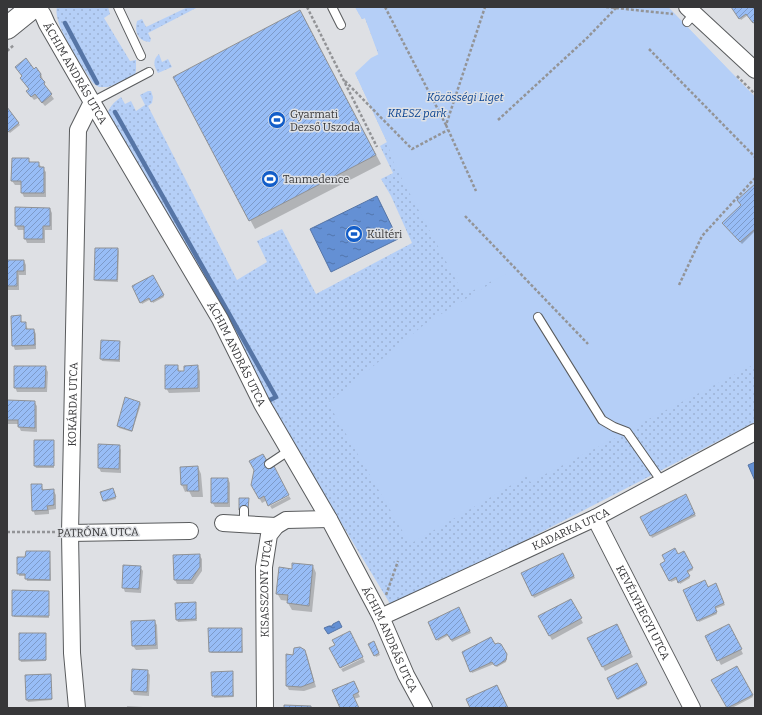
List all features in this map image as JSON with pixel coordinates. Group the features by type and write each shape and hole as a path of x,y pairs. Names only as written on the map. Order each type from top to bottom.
{"street":[{"path":"7,28 33,7"},
{"name":"ÁCHIM ANDRÁS UTCA","path":"38,7 92,102 220,319 262,404 329,518 380,615 406,675 424,708"},
{"path":"686,14 755,70"},
{"name":"KOKÁRDA UTCA","path":"77,708 72,653 70,533 78,130 92,102"},
{"name":"KADARKA UTCA","path":"380,615 595,518 755,432"},
{"path":"223,523 244,517 276,526"},
{"name":"KISASSZONY UTCA","path":"265,708 264,567 269,535 276,526 286,520 329,518"},
{"name":"KEVÉLYHEGYI UTCA","path":"595,518 692,708"},
{"name":"PATRÓNA UTCA","path":"70,533 190,530"}],"lane":[{"path":"118,7 141,56"},
{"path":"332,7 341,25"},
{"path":"92,102 149,72"},
{"path":"538,317 602,420 627,432 662,482"},
{"path":"269,464 290,450"}],"path":[{"path":"307,7 377,147"},
{"path":"385,7 446,125 476,191"},
{"path":"446,125 485,7"},
{"path":"606,7 686,14"},
{"path":"498,120 587,38 616,8"},
{"path":"649,49 755,157"},
{"path":"343,79 412,149 448,130"},
{"path":"679,285 702,236 755,178"},
{"path":"466,216 588,344"},
{"name":"PATRÓNA UTCA","path":"7,532 70,533"},
{"path":"380,615 398,561"}],"green space":[{"path":"57,7 108,7 110,14 104,18 130,61 136,60 136,71 134,77 108,87 99,87 93,83 69,45 59,24"},
{"path":"188,7 198,7 148,33 151,39 150,42 142,40 138,35 136,29 137,21 142,19 146,27"},
{"path":"355,7 668,7 755,97 755,422 489,559 392,607 236,349 107,116 112,105 121,97 125,104 131,101 136,111 145,105 140,95 151,91 153,97 152,103 148,106 237,280 267,262 257,241 282,229 316,294 412,243 391,196 381,179 393,173 380,146 387,142 355,73 409,138 365,18 362,19"},
{"path":"355,7 668,7 755,97 755,364 530,482 527,476 410,544 328,403 425,324 506,274 464,295 394,164 387,142 355,73 371,58 379,54 365,18 362,19"},
{"path":"159,54 162,62 168,59 172,67 158,73 154,64 155,59"}],"water":[{"name":"Kültéri","path":"377,196 398,239 331,272 310,229"},
{"path":"755,462 755,481 748,465"},
{"path":"339,621 342,627 328,634 324,628 332,626"}],"building":[{"path":"731,7 755,7 755,22 753,23 746,14 739,19"},
{"name":"Gyarmati Dezső Uszoda","path":"300,10 376,155 249,221 173,77"},
{"path":"26,58 34,69 36,67 41,74 40,77 45,82 44,84 52,94 42,103 35,94 31,97 26,91 29,89 20,78 22,76 15,67"},
{"path":"7,107 19,123 8,132 7,131"},
{"path":"12,158 29,158 29,162 39,162 39,167 44,167 44,193 21,193 21,181 11,181"},
{"path":"755,184 755,229 740,242 722,223 741,205 737,200"},
{"path":"15,207 50,208 50,226 43,226 43,239 24,239 24,226 15,226"},
{"path":"95,248 118,248 117,280 94,280"},
{"path":"7,260 24,260 24,271 17,271 17,286 7,286"},
{"path":"153,275 164,295 151,302 149,298 140,303 132,286"},
{"path":"21,315 21,322 26,322 26,329 34,329 35,345 12,346 11,316"},
{"path":"101,340 120,341 119,360 100,359"},
{"path":"165,365 178,365 178,371 184,371 184,366 198,365 198,388 165,389"},
{"path":"14,366 46,366 45,388 14,388"},
{"path":"125,397 140,402 132,431 117,426"},
{"path":"7,400 35,401 35,428 18,427 18,420 7,420"},
{"path":"34,440 54,440 54,466 34,466"},
{"path":"98,444 120,445 119,469 98,468"},
{"path":"263,454 271,468 274,466 289,495 268,506 264,496 259,499 251,485 254,470 249,461"},
{"path":"198,466 199,491 187,491 187,485 181,485 180,467"},
{"path":"211,478 228,478 228,503 211,503"},
{"path":"31,484 42,484 42,490 54,489 54,505 47,506 48,510 32,511"},
{"path":"113,488 116,497 103,501 100,492"},
{"path":"686,494 695,514 650,536 640,517"},
{"path":"239,498 249,498 248,510 239,510"},
{"path":"675,548 678,554 684,551 693,568 687,571 690,576 678,583 676,577 669,581 660,564 665,561 662,555"},
{"path":"26,551 50,551 50,580 25,579 25,574 17,574 17,557 25,557"},
{"path":"563,553 574,576 532,596 521,573"},
{"path":"200,554 200,567 191,580 174,580 173,555"},
{"path":"292,563 313,565 309,606 287,603 288,595 276,594 279,567 292,569"},
{"path":"123,565 141,566 139,589 122,588"},
{"path":"705,580 708,587 716,583 724,603 715,607 717,612 697,621 683,590"},
{"path":"12,590 49,591 49,616 12,616"},
{"path":"571,599 582,618 549,636 538,616"},
{"path":"196,602 196,619 176,620 175,603"},
{"path":"459,607 470,631 451,640 447,634 436,640 428,622"},
{"path":"155,620 156,645 132,646 131,621"},
{"path":"617,624 631,653 602,667 587,638"},
{"path":"729,624 742,649 717,661 705,636"},
{"path":"208,628 242,628 242,652 209,652"},
{"path":"350,631 363,657 340,668 329,648 335,645 332,640"},
{"path":"19,633 46,633 46,660 19,660"},
{"path":"491,637 495,644 501,644 507,654 506,660 496,666 492,662 470,672 462,652"},
{"path":"374,641 379,653 374,656 368,644"},
{"path":"300,647 305,650 314,682 301,687 286,686 286,654 293,655 294,648"},
{"path":"637,663 647,683 617,699 607,678"},
{"path":"737,666 753,695 727,708 711,680"},
{"path":"132,669 148,670 147,692 131,691"},
{"path":"233,671 233,696 212,696 211,672"},
{"path":"51,674 52,699 26,700 25,675"},
{"path":"354,681 359,692 353,695 359,708 340,708 332,690"},
{"path":"497,685 508,708 470,708 466,699"},
{"path":"284,705 311,706 311,708 284,708"},
{"path":"127,707 159,708 127,708"}],"waterway":[{"path":"65,23 97,83"},
{"path":"115,112 276,397 264,403"}],"place":[{"name":"Gyarmati Dezső Uszoda","path":"277,120"},
{"name":"Tanmedence","path":"270,179"},
{"name":"Kültéri","path":"354,234"}],"park label":[{"name":"Közösségi Liget","path":"465,97"},
{"name":"KRESZ park","path":"417,113"}]}
